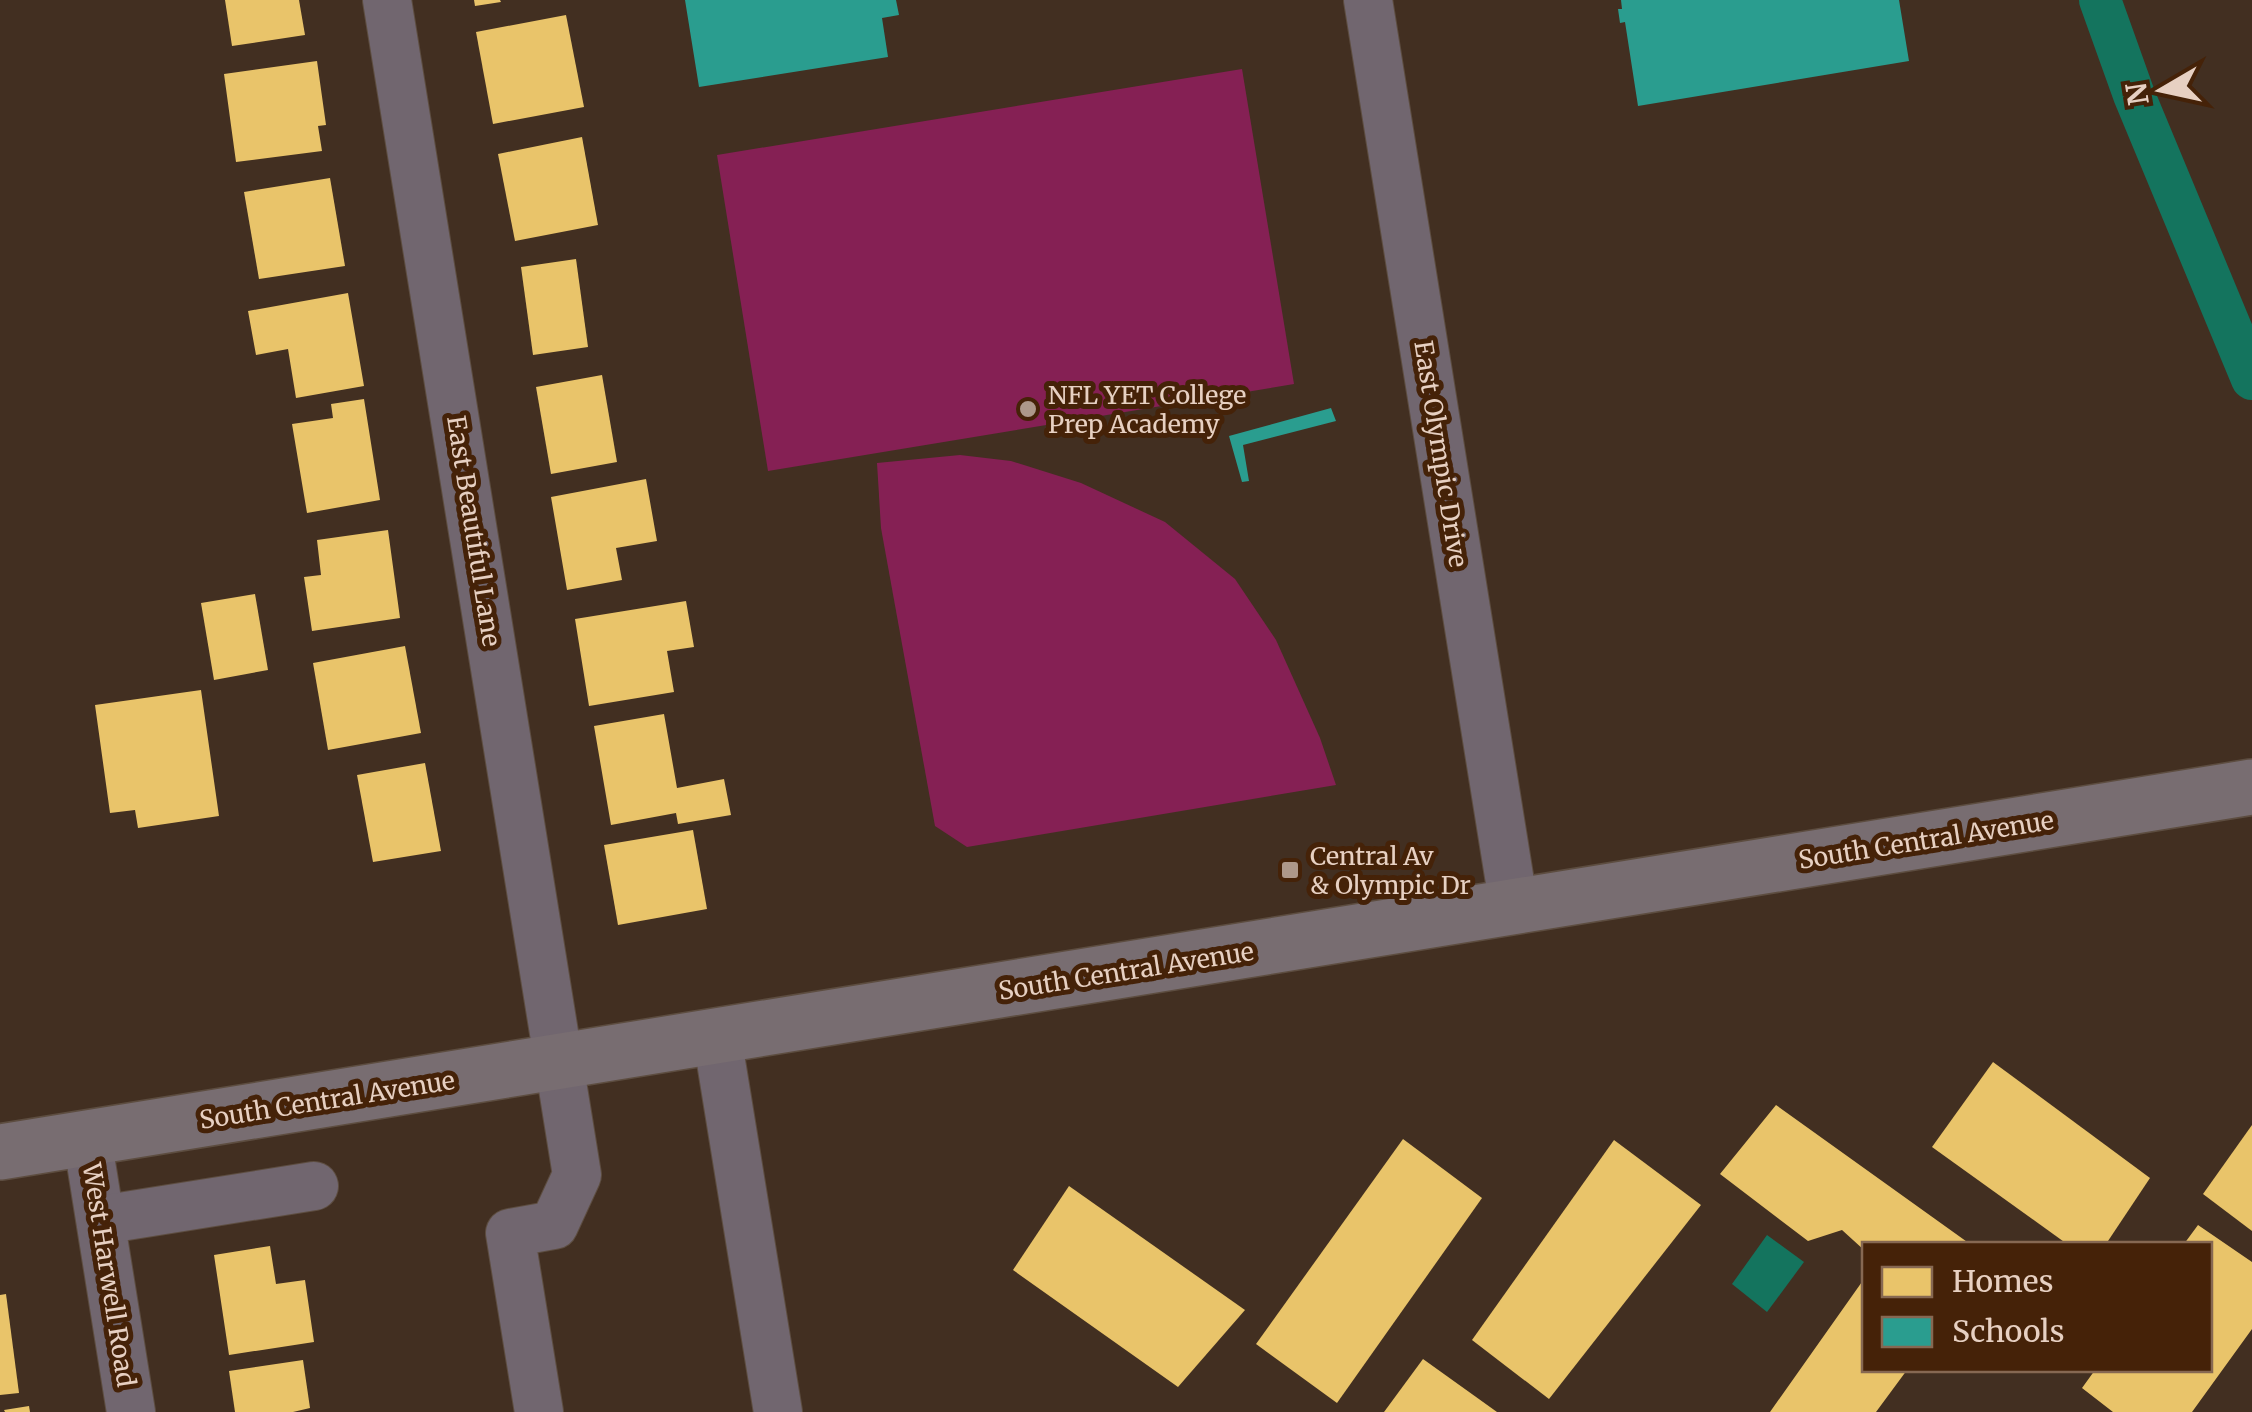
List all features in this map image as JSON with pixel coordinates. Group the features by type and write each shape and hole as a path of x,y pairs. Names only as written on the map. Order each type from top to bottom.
{"main road":[{"name":"South Central Avenue","path":"0,1152 2252,788"}],"street":[{"name":"East Beautiful Lane","path":"387,0 577,1175 554,1225 510,1233 539,1412"},
{"name":"East Olympic Drive","path":"1368,0 1514,907"},
{"path":"717,1037 778,1412"},
{"name":"West Harwell Road","path":"87,1138 131,1412"},
{"path":"100,1220 314,1186"}],"shaded area":[{"path":"1242,69 1294,384 768,471 717,155"},
{"path":"960,455 1011,461 1081,483 1165,522 1235,579 1276,640 1320,738 1336,785 967,847 935,826 881,528 877,463"}],"water":[{"path":"1767,1235 1804,1262 1767,1312 1732,1284"}],"building: Homes":[{"path":"225,0 299,0 305,35 232,46"},
{"path":"474,0 500,0 501,2 475,6"},
{"path":"566,15 584,107 493,124 476,32"},
{"path":"317,61 326,125 318,126 322,151 236,162 224,74"},
{"path":"582,137 598,225 515,241 498,154"},
{"path":"330,178 345,266 259,279 244,192"},
{"path":"576,259 588,347 533,355 521,267"},
{"path":"348,293 364,386 296,398 288,349 256,355 248,311"},
{"path":"602,375 617,462 551,474 536,387"},
{"path":"364,399 380,500 307,513 292,424 333,418 331,404"},
{"path":"646,479 657,541 616,548 622,580 567,590 551,497"},
{"path":"388,530 400,618 312,631 304,577 321,575 317,540"},
{"path":"255,594 268,670 214,680 201,603"},
{"path":"686,601 694,647 667,651 674,692 589,706 575,619"},
{"path":"405,646 421,733 328,750 313,663"},
{"path":"201,690 219,816 138,828 135,810 110,813 95,705"},
{"path":"664,714 677,788 724,779 731,815 678,824 676,813 611,825 594,726"},
{"path":"425,763 441,851 373,862 357,775"},
{"path":"693,830 707,909 618,925 604,845"},
{"path":"1993,1062 2150,1178 2107,1242 2064,1242 1932,1147"},
{"path":"1776,1105 1967,1242 1862,1242 1862,1248 1842,1230 1808,1241 1720,1174"},
{"path":"2252,1125 2252,1231 2203,1194"},
{"path":"1403,1139 1482,1198 1337,1403 1256,1344"},
{"path":"1614,1140 1701,1205 1549,1399 1472,1340"},
{"path":"1069,1186 1245,1310 1178,1387 1013,1270"},
{"path":"2198,1225 2252,1262 2252,1329 2192,1412 2113,1412 2082,1388 2094,1372 2212,1372 2212,1242 2185,1242"},
{"path":"270,1246 276,1284 305,1280 314,1342 229,1355 214,1255"},
{"path":"1862,1282 1862,1372 1906,1372 1876,1412 1770,1412"},
{"path":"6,1294 19,1393 0,1395 0,1295"},
{"path":"1423,1359 1497,1412 1384,1412"},
{"path":"303,1360 310,1408 293,1412 235,1412 229,1371"},
{"path":"29,1406 30,1412 4,1410"}],"building: Schools":[{"path":"685,0 896,0 899,15 882,18 888,57 699,87"},
{"path":"1621,0 1899,0 1909,61 1638,106 1625,22 1620,23"},
{"path":"1331,408 1336,421 1243,445 1249,481 1242,482 1229,436"}],"waterway":[{"path":"2100,0 2134,95 2252,379"}],"place":[{"name":"NFL YET College Prep Academy","path":"1028,409"},
{"name":"Central Av & Olympic Dr","path":"1290,870"}]}
